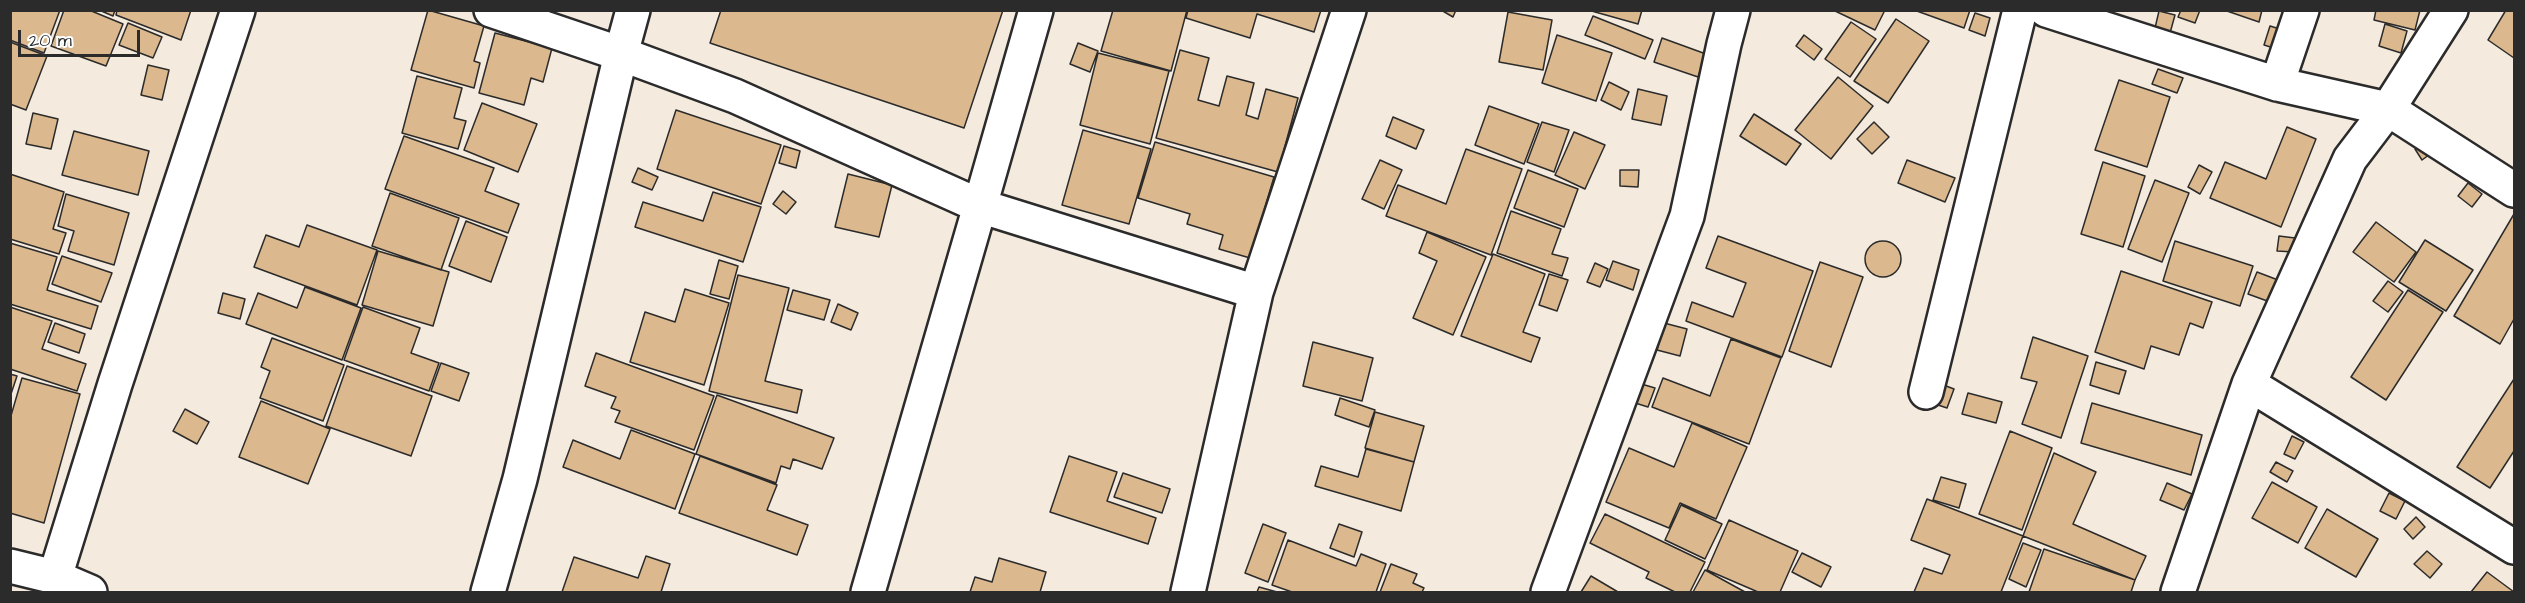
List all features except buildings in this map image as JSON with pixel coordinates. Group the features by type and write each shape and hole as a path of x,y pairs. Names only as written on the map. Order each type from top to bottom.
{"street":[{"path":"55,577 115,384 238,10"},
{"path":"492,10 735,96 980,206 1256,292"},
{"path":"488,592 520,479 633,10"},
{"path":"868,592 1036,10"},
{"path":"1188,592 1256,292 1349,10"},
{"path":"1548,592 1687,216 1733,10"},
{"path":"1926,392 2020,10"},
{"path":"2046,10 2277,84 2388,109 2514,190"},
{"path":"2277,84 2302,10"},
{"path":"2178,592 2249,384 2350,159 2388,109 2451,10"},
{"path":"2249,384 2514,547"},
{"path":"10,566 55,577 90,592"}]}
